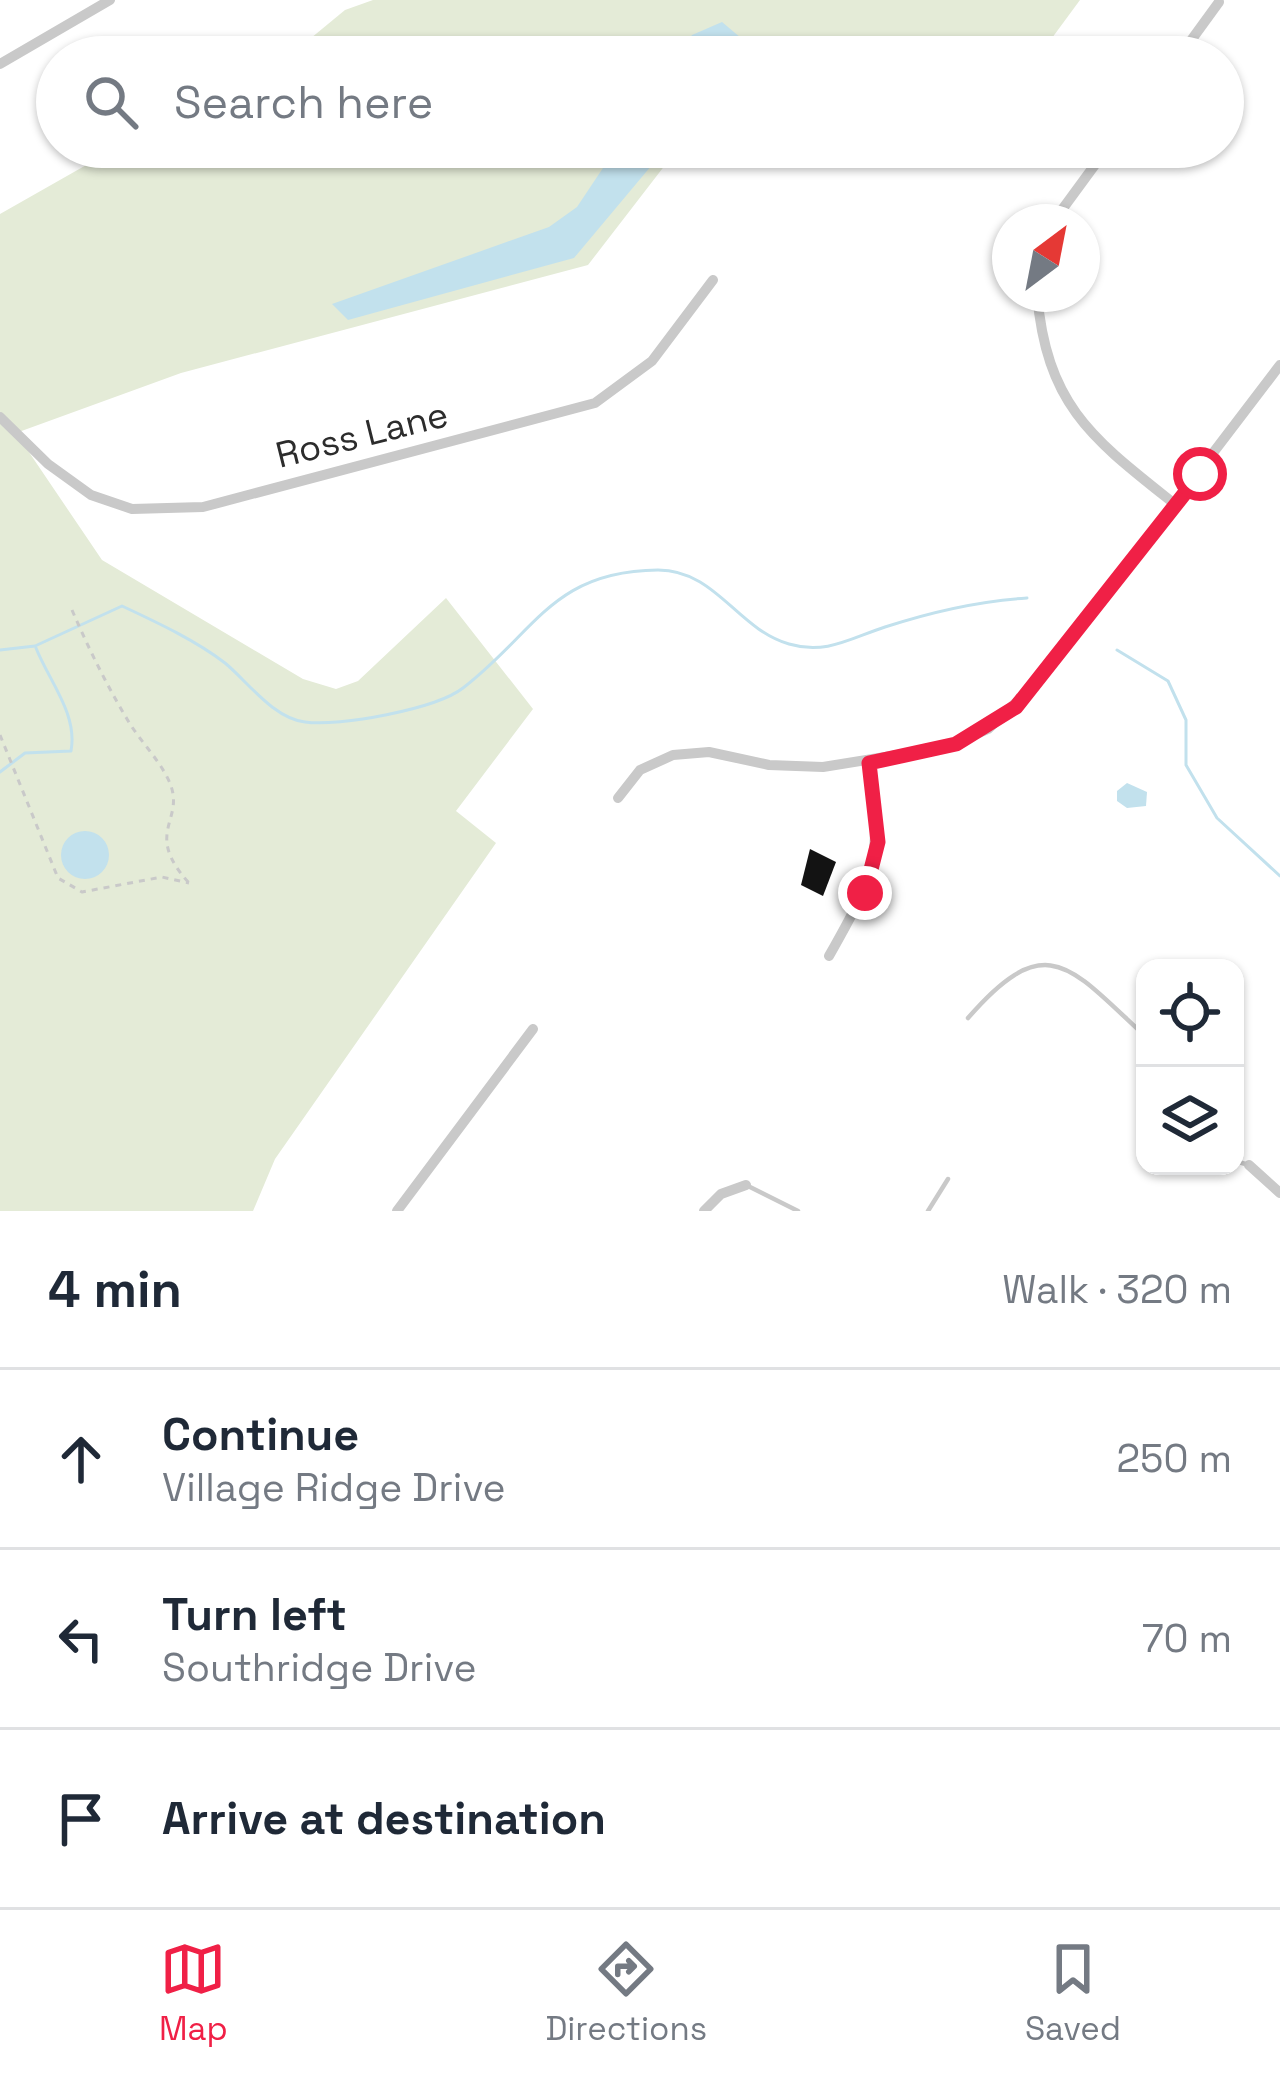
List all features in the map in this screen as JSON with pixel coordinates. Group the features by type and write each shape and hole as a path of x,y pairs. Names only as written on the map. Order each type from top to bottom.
{"street":[{"path":"48,36 110,0"},
{"path":"1195,36 1220,2"},
{"path":"0,64 36,43"},
{"path":"1066,204 1093,168"},
{"name":"Ross Lane","path":"0,417 48,464 91,495 132,509 203,506 595,403 652,362 713,280"},
{"path":"1040,312 1051,369 1069,410 1091,437 1176,505"},
{"path":"618,799 640,770 691,753 796,768 869,763 956,744 1003,718 1040,680 1280,365"},
{"path":"829,956 865,893 876,859 869,763"},
{"path":"397,1211 533,1029"},
{"path":"1249,1165 1280,1193"},
{"path":"704,1211 721,1195 746,1185"}],"lane":[{"path":"968,1018 1000,980 1020,966 1042,961 1071,973 1136,1028"},
{"path":"1244,1164 1249,1165"},
{"path":"928,1211 948,1179"},
{"path":"746,1185 798,1211"}],"path":[{"path":"0,735 58,878 82,892 162,877 189,883 174,866 163,838 175,803 169,781 128,722 72,610"}],"green space":[{"path":"373,0 1080,0 1053,36 313,36 345,10"},
{"path":"81,168 663,168 588,265 181,373 16,433 102,560 303,679 336,689 358,681 446,598 533,709 456,811 496,843 275,1159 253,1211 0,1211 0,214"}],"water":[{"path":"722,22 739,36 691,36"},
{"path":"603,168 649,168 574,258 348,320 332,304 549,227 577,207"},
{"path":"1127,783 1147,792 1146,806 1127,808 1117,801 1117,791"},
{"path":"85,831 102,838 109,855 102,872 85,879 68,872 61,855 68,838"}],"building":[{"path":"810,849 836,862 823,896 801,885"}],"waterway":[{"path":"0,650 35,646 122,606 213,655 282,714 305,722 340,722 387,715 450,696 488,667 548,608 593,581 622,573 658,570 696,579 771,637 815,648 955,608 1027,598"},
{"path":"0,772 25,753 71,751 66,711 36,648"},
{"path":"1117,650 1168,681 1186,720 1186,765 1217,818 1280,876"}],"route":[{"path":"865,893 878,842 869,763 956,744 988,729 1016,707 1200,474"}]}
